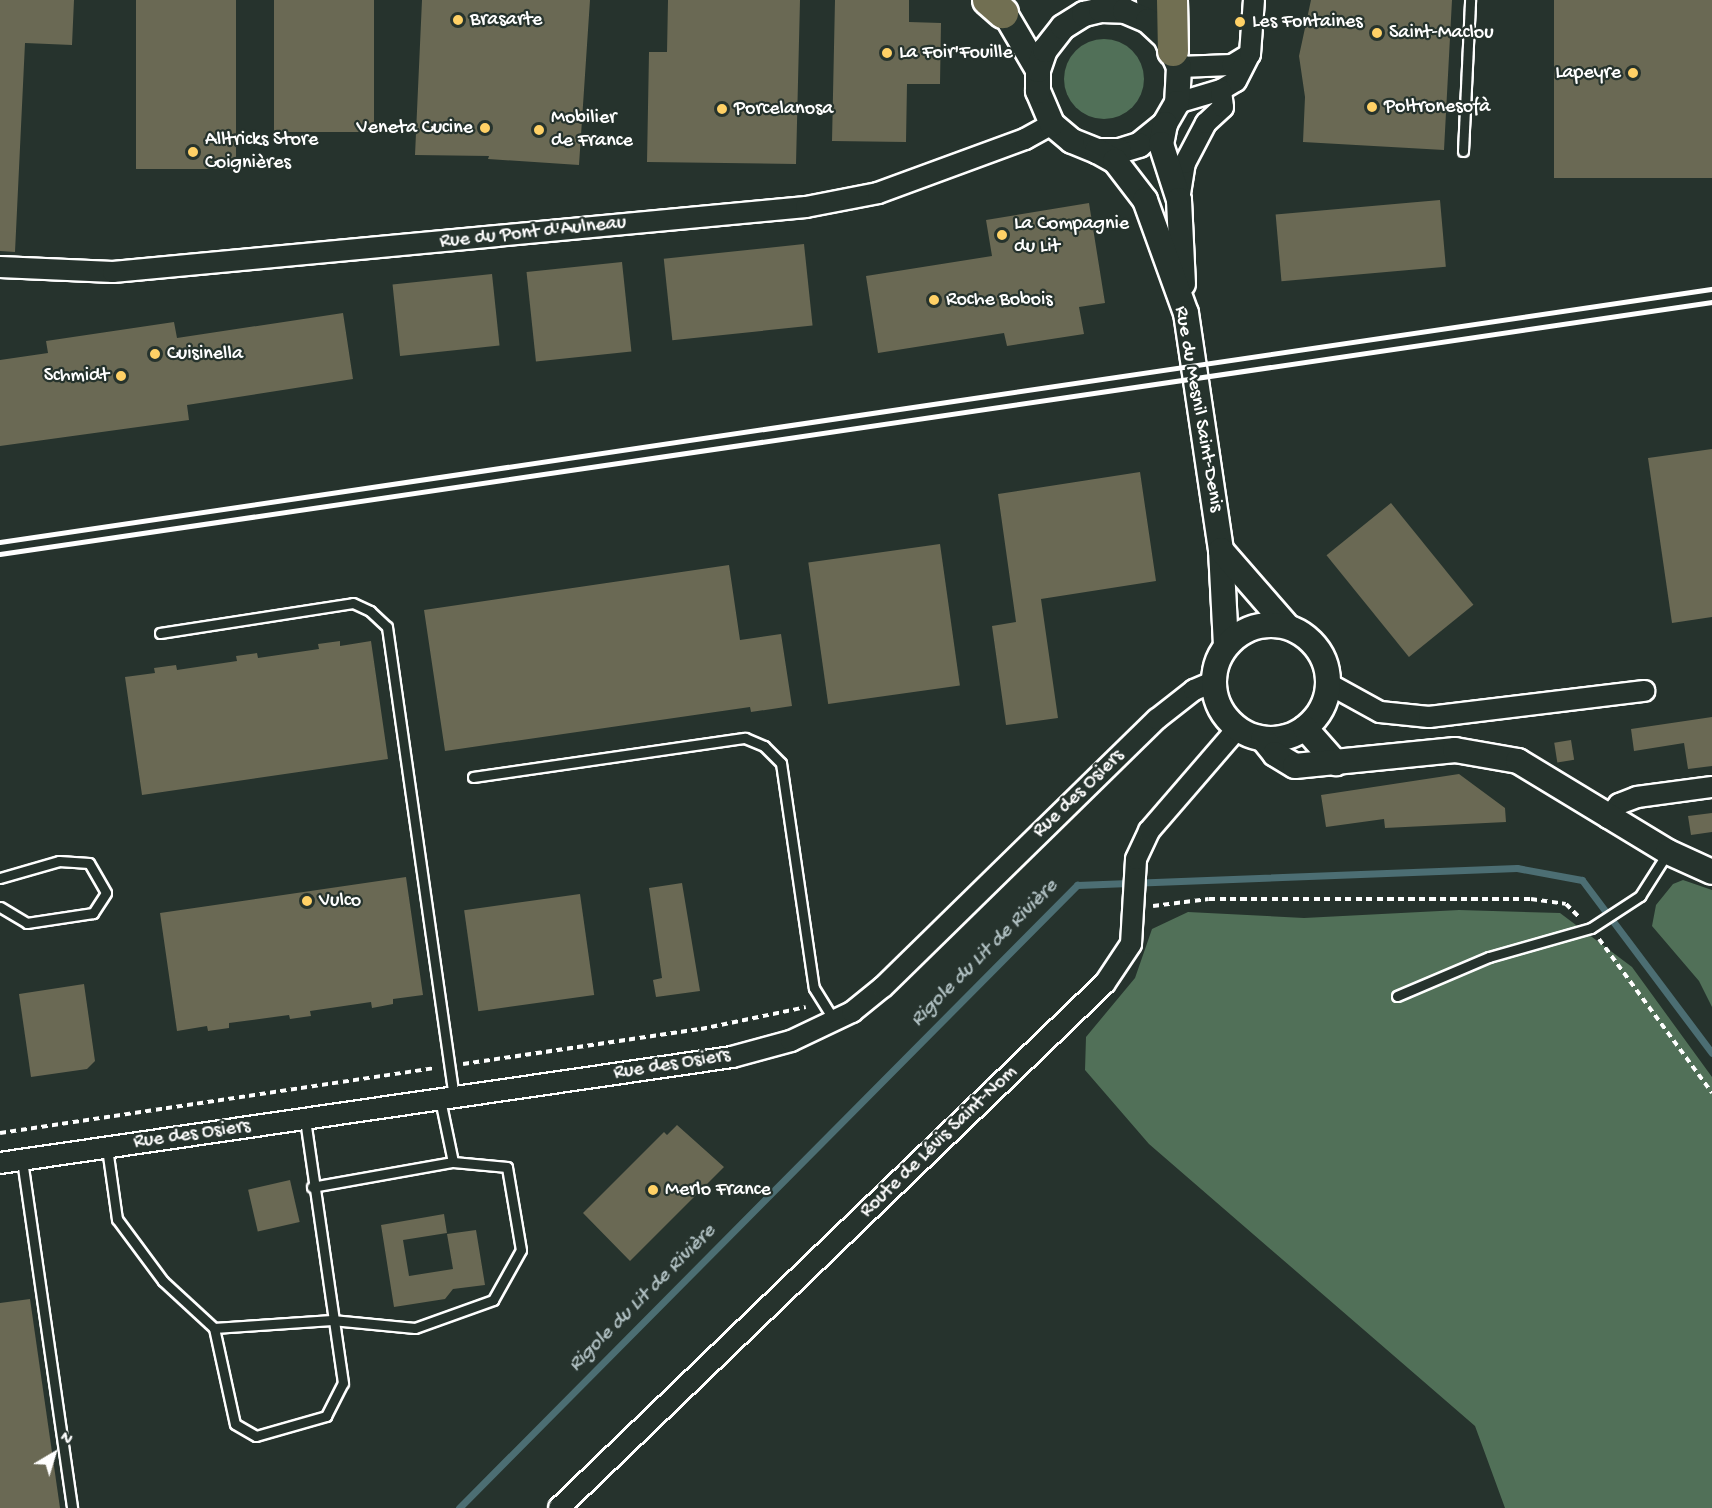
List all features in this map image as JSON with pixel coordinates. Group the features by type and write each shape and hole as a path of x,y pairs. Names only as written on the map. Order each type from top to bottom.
{"main road":[{"path":"1172,0 1173,52"}],"street":[{"path":"1149,0 1173,52 1176,103 1165,124 1161,144 1179,200"},
{"path":"1176,103 1221,90 1236,81 1250,54 1254,0"},
{"path":"996,4 1038,70"},
{"path":"1165,124 1139,145 1119,151 1097,151 1072,141 1052,124 1038,90 1038,70 1045,50 1063,27 1084,14 1125,11 1148,21 1173,52 1232,65 1250,54"},
{"path":"1186,313 1179,200 1185,163 1206,123 1223,107 1221,90"},
{"name":"Rue du Pont d'Aulneau","path":"0,267 113,272 806,207 878,193 1025,139 1052,124"},
{"name":"Rue du Mesnil Saint-Denis","path":"1097,151 1115,161 1145,200 1186,313 1221,550 1226,645"},
{"path":"1221,550 1287,626"},
{"path":"1254,626 1287,626 1301,632 1317,648 1327,669 1329,684 1321,709 1305,728 1292,735 1263,739 1237,729 1224,715 1213,682 1216,662 1226,645 1254,626"},
{"name":"Rue des Osiers","path":"0,1163 732,1057 830,1024 883,987 922,951 1157,719 1194,690 1213,682"},
{"path":"1329,684 1380,712 1429,717 1644,690"},
{"path":"1305,728 1336,763"},
{"name":"Route de Lévis Saint-Nom","path":"559,1508 1105,983 1131,944 1136,909 1136,860 1149,831 1237,729"},
{"path":"1263,739 1275,754 1295,766 1432,752 1473,751 1518,761 1608,818 1668,852 1712,872"},
{"path":"1608,818 1619,804 1637,797 1712,787"}],"lane":[{"path":"1463,151 1470,0"},
{"path":"160,633 353,603 370,611 387,627 449,1066 447,1098 453,1162"},
{"path":"473,777 745,738 764,746 781,763 814,988 830,1024"},
{"path":"1397,996 1489,957 1594,926 1640,896 1668,852"},
{"path":"0,878 59,861 89,863 106,893 93,913 27,923 0,907"},
{"path":"107,1148 117,1219 163,1281 214,1328 235,1424 256,1436 326,1416 343,1383 312,1187 305,1119"},
{"path":"22,1160 72,1508"},
{"path":"214,1328 332,1320 415,1328 493,1300 521,1250 507,1167 453,1162 312,1187"}],"path":[{"path":"1136,909 1209,899 1531,899 1566,904 1594,926 1712,1094"},
{"path":"0,1132 701,1029 804,1005 830,1024"}],"green space":[{"path":"1104,39 1119,42 1132,51 1141,64 1144,79 1141,94 1132,107 1119,116 1104,119 1089,116 1076,107 1067,94 1064,79 1067,64 1076,51 1089,42"},
{"path":"1683,880 1712,890 1712,1007 1699,981 1652,926 1656,905 1673,884"},
{"path":"1459,910 1560,913 1632,967 1712,1077 1712,1508 1505,1508 1475,1426 1149,1144 1085,1070 1086,1037 1135,978 1152,929 1188,912 1304,918"}],"building":[{"path":"0,0 74,0 72,45 25,43 15,252 0,251"},
{"path":"136,0 236,0 236,169 136,169"},
{"path":"274,0 374,0 374,132 274,132"},
{"path":"422,0 590,0 579,165 488,159 489,156 415,155"},
{"name":"Porcelanosa","path":"668,0 800,0 796,164 647,162 649,52 667,52"},
{"name":"La Foir'Fouille","path":"835,0 909,0 909,22 941,23 940,84 907,84 906,142 832,141"},
{"path":"1311,0 1452,0 1444,150 1303,142 1305,97 1299,56"},
{"path":"1554,0 1712,0 1712,178 1554,178"},
{"path":"1440,200 1446,267 1281,281 1276,214"},
{"path":"1089,203 1105,303 1079,307 1084,334 1007,346 1004,333 878,353 866,276 992,256 986,220"},
{"path":"804,244 813,326 672,340 664,259"},
{"path":"622,262 631,352 536,362 527,272"},
{"path":"492,274 500,346 400,356 393,284"},
{"path":"343,313 353,379 187,405 189,420 0,446 0,360 48,353 46,341 174,322 177,338"},
{"path":"1712,449 1712,617 1672,623 1648,458"},
{"path":"1140,472 1156,581 1041,599 1058,718 1006,725 992,626 1016,622 998,494"},
{"path":"1391,503 1473,605 1409,657 1326,555"},
{"path":"940,544 960,686 828,704 808,563"},
{"path":"729,565 740,640 781,634 792,706 751,712 750,707 445,751 424,610"},
{"path":"340,641 340,646 371,641 388,759 142,795 125,677 155,673 154,668 176,665 177,670 237,661 236,656 257,653 258,658 319,649 318,644"},
{"path":"1712,717 1712,766 1688,769 1684,743 1634,751 1631,729"},
{"path":"1571,740 1574,760 1557,762 1554,743"},
{"path":"1459,774 1505,808 1506,822 1385,828 1384,819 1326,827 1321,795"},
{"path":"1712,813 1712,832 1691,835 1688,816"},
{"path":"406,877 423,995 393,999 393,1004 372,1008 371,1002 310,1011 311,1016 290,1019 289,1015 229,1023 229,1028 208,1031 207,1026 177,1031 160,913"},
{"path":"682,883 700,991 656,997 653,980 662,978 649,888"},
{"path":"580,894 594,995 478,1011 464,910"},
{"path":"84,984 95,1061 87,1069 31,1077 19,994"},
{"name":"Merlo France","path":"677,1125 724,1167 630,1261 583,1213 664,1132 667,1135"},
{"path":"290,1180 300,1222 258,1232 248,1190"},
{"path":"444,1214 447,1233 403,1240 409,1276 453,1269 447,1234 476,1230 485,1285 453,1289 445,1299 394,1307 381,1225"},
{"path":"30,1299 60,1508 0,1508 0,1303"}],"waterway":[{"name":"Rigole du Lit de Rivière","path":"459,1508 1077,885 1517,868 1582,880 1712,1053"}],"railway":[{"path":"0,542 1712,289"},
{"path":"0,554 1712,302"}],"place":[{"name":"Brasarte","path":"458,20"},
{"name":"Les Fontaines","path":"1240,22"},
{"name":"Saint-Maclou","path":"1377,33"},
{"name":"La Foir'Fouille","path":"887,53"},
{"name":"Lapeyre","path":"1633,73"},
{"name":"Poltronesofà","path":"1372,107"},
{"name":"Porcelanosa","path":"722,109"},
{"name":"Veneta Cucine","path":"485,128"},
{"name":"Mobilier de France","path":"539,130"},
{"name":"Alltricks Store Coignières","path":"193,152"},
{"name":"La Compagnie du Lit","path":"1002,235"},
{"name":"Roche Bobois","path":"934,300"},
{"name":"Cuisinella","path":"155,354"},
{"name":"Schmidt","path":"121,376"},
{"name":"Vulco","path":"307,901"},
{"name":"Merlo France","path":"653,1190"}]}
